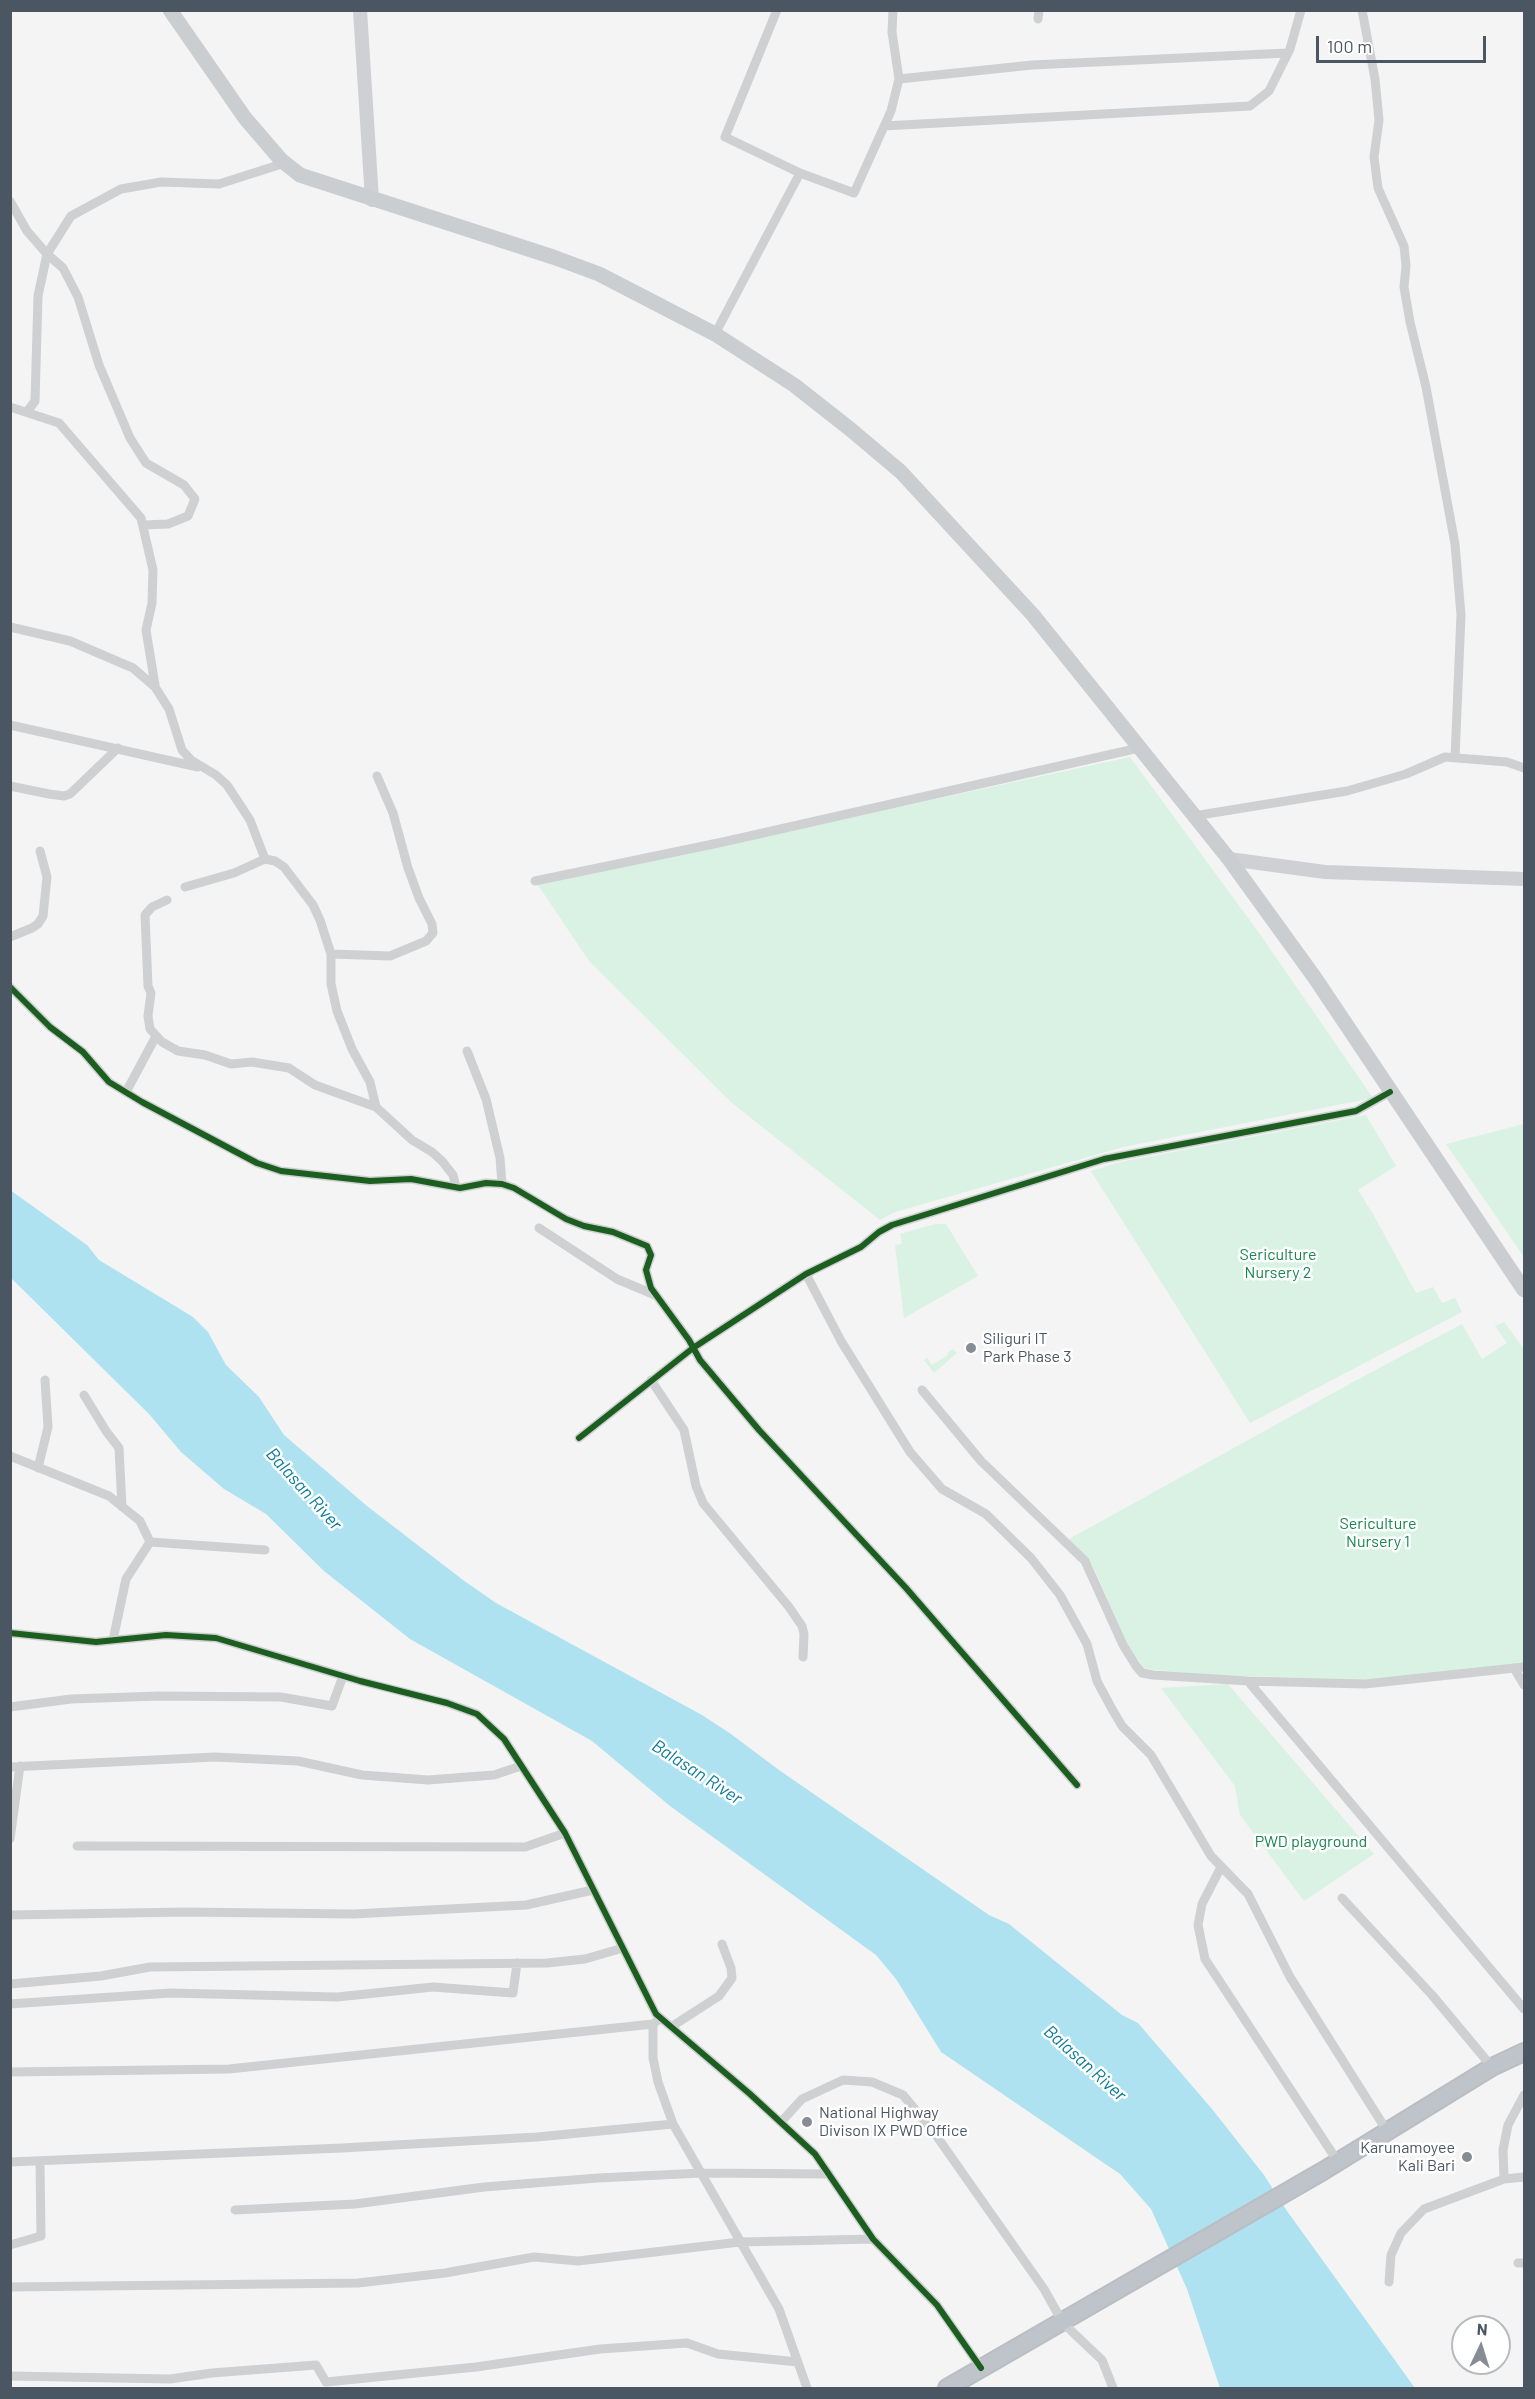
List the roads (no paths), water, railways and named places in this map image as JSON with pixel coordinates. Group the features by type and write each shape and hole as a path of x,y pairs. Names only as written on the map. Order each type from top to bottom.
{"highway":[{"path":"947,2388 1063,2323 1330,2166 1492,2067 1524,2052"}],"main road":[{"path":"170,10 245,118 285,163 300,175 372,200 553,256 599,274 715,334 794,386 850,429 900,472 1033,615 1229,859 1315,978 1524,1290"}],"street":[{"path":"360,10 372,200"},
{"path":"777,10 725,137 800,173 854,194 891,111 899,79 892,32 893,10"},
{"path":"884,126 1250,106 1269,91 1287,53 1301,10"},
{"path":"1362,10 1375,79 1379,120 1374,158 1378,188 1404,246 1406,266 1404,287 1426,387 1455,544 1461,615 1455,758"},
{"path":"899,79 1032,65 1287,53"},
{"path":"27,412 35,401 38,296 47,254 71,216 121,189 161,182 219,184 285,163"},
{"path":"715,334 800,173"},
{"path":"10,201 27,231 63,268 78,297 99,365 130,438 146,463 184,484 195,499 188,516 168,525 143,525"},
{"path":"10,407 58,423 141,518 153,570 152,603 146,630 155,687"},
{"path":"10,627 70,640 133,668 155,687 169,709 182,750 203,768 223,780 237,798 250,820 265,859"},
{"path":"10,725 203,768"},
{"path":"10,786 64,796 70,794 118,748"},
{"path":"535,881 723,842 1139,748"},
{"path":"1194,816 1347,791 1406,774 1445,757 1507,762 1524,768"},
{"path":"331,954 390,956 426,941 433,933 432,924 408,868 393,813 377,776"},
{"path":"10,937 32,928 38,924 43,915 47,877 40,851"},
{"path":"185,887 234,873 265,859 284,867 313,905 320,920 331,954 331,984 337,1011 352,1049 370,1082 376,1107"},
{"path":"1229,859 1325,872 1524,879"},
{"path":"167,900 144,915 148,986 151,993 148,1016 150,1029 167,1047 205,1055 231,1064 252,1062 290,1068 315,1085 376,1107 412,1140 442,1161 453,1174 456,1187"},
{"path":"10,987 50,1027 83,1052 105,1078 126,1092 257,1162 281,1171 370,1181 411,1179 456,1187 486,1183 502,1184 514,1188 566,1219 584,1226 613,1232 647,1246 651,1255 646,1270 647,1279 700,1360 759,1430 906,1588 1077,1785"},
{"path":"126,1092 156,1036"},
{"path":"467,1051 486,1099 500,1158 502,1184"},
{"path":"579,1438 693,1348 806,1274 861,1247 886,1228 1104,1160 1356,1111 1390,1092"},
{"path":"539,1228 617,1279 657,1296"},
{"path":"806,1274 841,1341 910,1452 942,1489 986,1514 1031,1557 1060,1595 1087,1644 1097,1682 1122,1726 1151,1755 1211,1856 1248,1894 1290,1977 1387,2131"},
{"path":"38,1468 48,1427 45,1380"},
{"path":"651,1380 684,1430 696,1486 703,1503 802,1626 803,1657"},
{"path":"922,1390 981,1461 1085,1562 1123,1645 1139,1670 1153,1675 1248,1681 1365,1684 1519,1667 1524,1685"},
{"path":"84,1395 119,1448 122,1507"},
{"path":"10,1456 109,1496 140,1521 150,1542"},
{"path":"150,1542 265,1550"},
{"path":"113,1640 126,1579 150,1542"},
{"path":"10,1633 96,1642 166,1635 216,1638 343,1676 447,1703 477,1714 504,1739 565,1833 656,2014 653,2058 658,2082 673,2124 779,2310 807,2388"},
{"path":"10,1707 71,1699 159,1696 281,1697 332,1706 343,1676"},
{"path":"1248,1681 1524,2009"},
{"path":"10,1839 15,1766 215,1757 298,1761 362,1775 428,1780 494,1775 521,1766"},
{"path":"77,1846 525,1847 565,1833"},
{"path":"1221,1867 1202,1904 1198,1924 1205,1959 1330,2166"},
{"path":"10,1915 186,1912 353,1914 526,1905 593,1890"},
{"path":"1342,1898 1432,1995 1492,2067"},
{"path":"671,2027 719,1996 732,1978 731,1968 722,1944"},
{"path":"10,1984 101,1976 150,1967 517,1964 585,1959 623,1948"},
{"path":"10,2004 170,1993 337,1997 433,1987 513,1993 517,1964"},
{"path":"10,2072 229,2069 657,2021 671,2027 815,2154 873,2238 937,2305 981,2368"},
{"path":"781,2122 802,2099 843,2080 872,2082 903,2095 933,2131 1044,2289 1063,2323 1102,2360 1113,2388"},
{"path":"1504,2179 1503,2150 1508,2125 1524,2095"},
{"path":"10,2162 502,2139 673,2124"},
{"path":"10,2246 42,2236 40,2162"},
{"path":"235,2210 355,2204 484,2187 702,2173 829,2174"},
{"path":"1389,2282 1391,2255 1401,2233 1424,2210 1504,2179 1524,2177"},
{"path":"10,2287 358,2283 445,2273 534,2257 578,2261 740,2242 873,2238"},
{"path":"10,2376 170,2379 212,2373 316,2365 326,2382 476,2367 600,2349 687,2343 718,2354 798,2362"}],"water":[{"name":"Balasan River","path":"10,1190 87,1245 99,1260 193,1317 208,1332 226,1365 259,1397 284,1435 367,1506 463,1580 496,1603 702,1715 731,1734 779,1770 989,1915 1009,1924 1122,2015 1138,2023 1212,2109 1264,2175 1287,2211 1415,2388 1220,2388 1187,2289 1151,2209 1120,2174 941,2052 896,1979 876,1955 670,1806 592,1741 410,1639 324,1571 266,1514 224,1489 181,1452 149,1414 11,1278"}],"place":[{"name":"Siliguri IT Park Phase 3","path":"971,1348"},
{"name":"National Highway Divison IX PWD Office","path":"807,2122"},
{"name":"Karunamoyee Kali Bari","path":"1467,2157"}],"park label":[{"name":"Sericulture Nursery 2","path":"1278,1264"},
{"name":"Sericulture Nursery 1","path":"1378,1533"},
{"name":"PWD playground","path":"1311,1842"}]}
